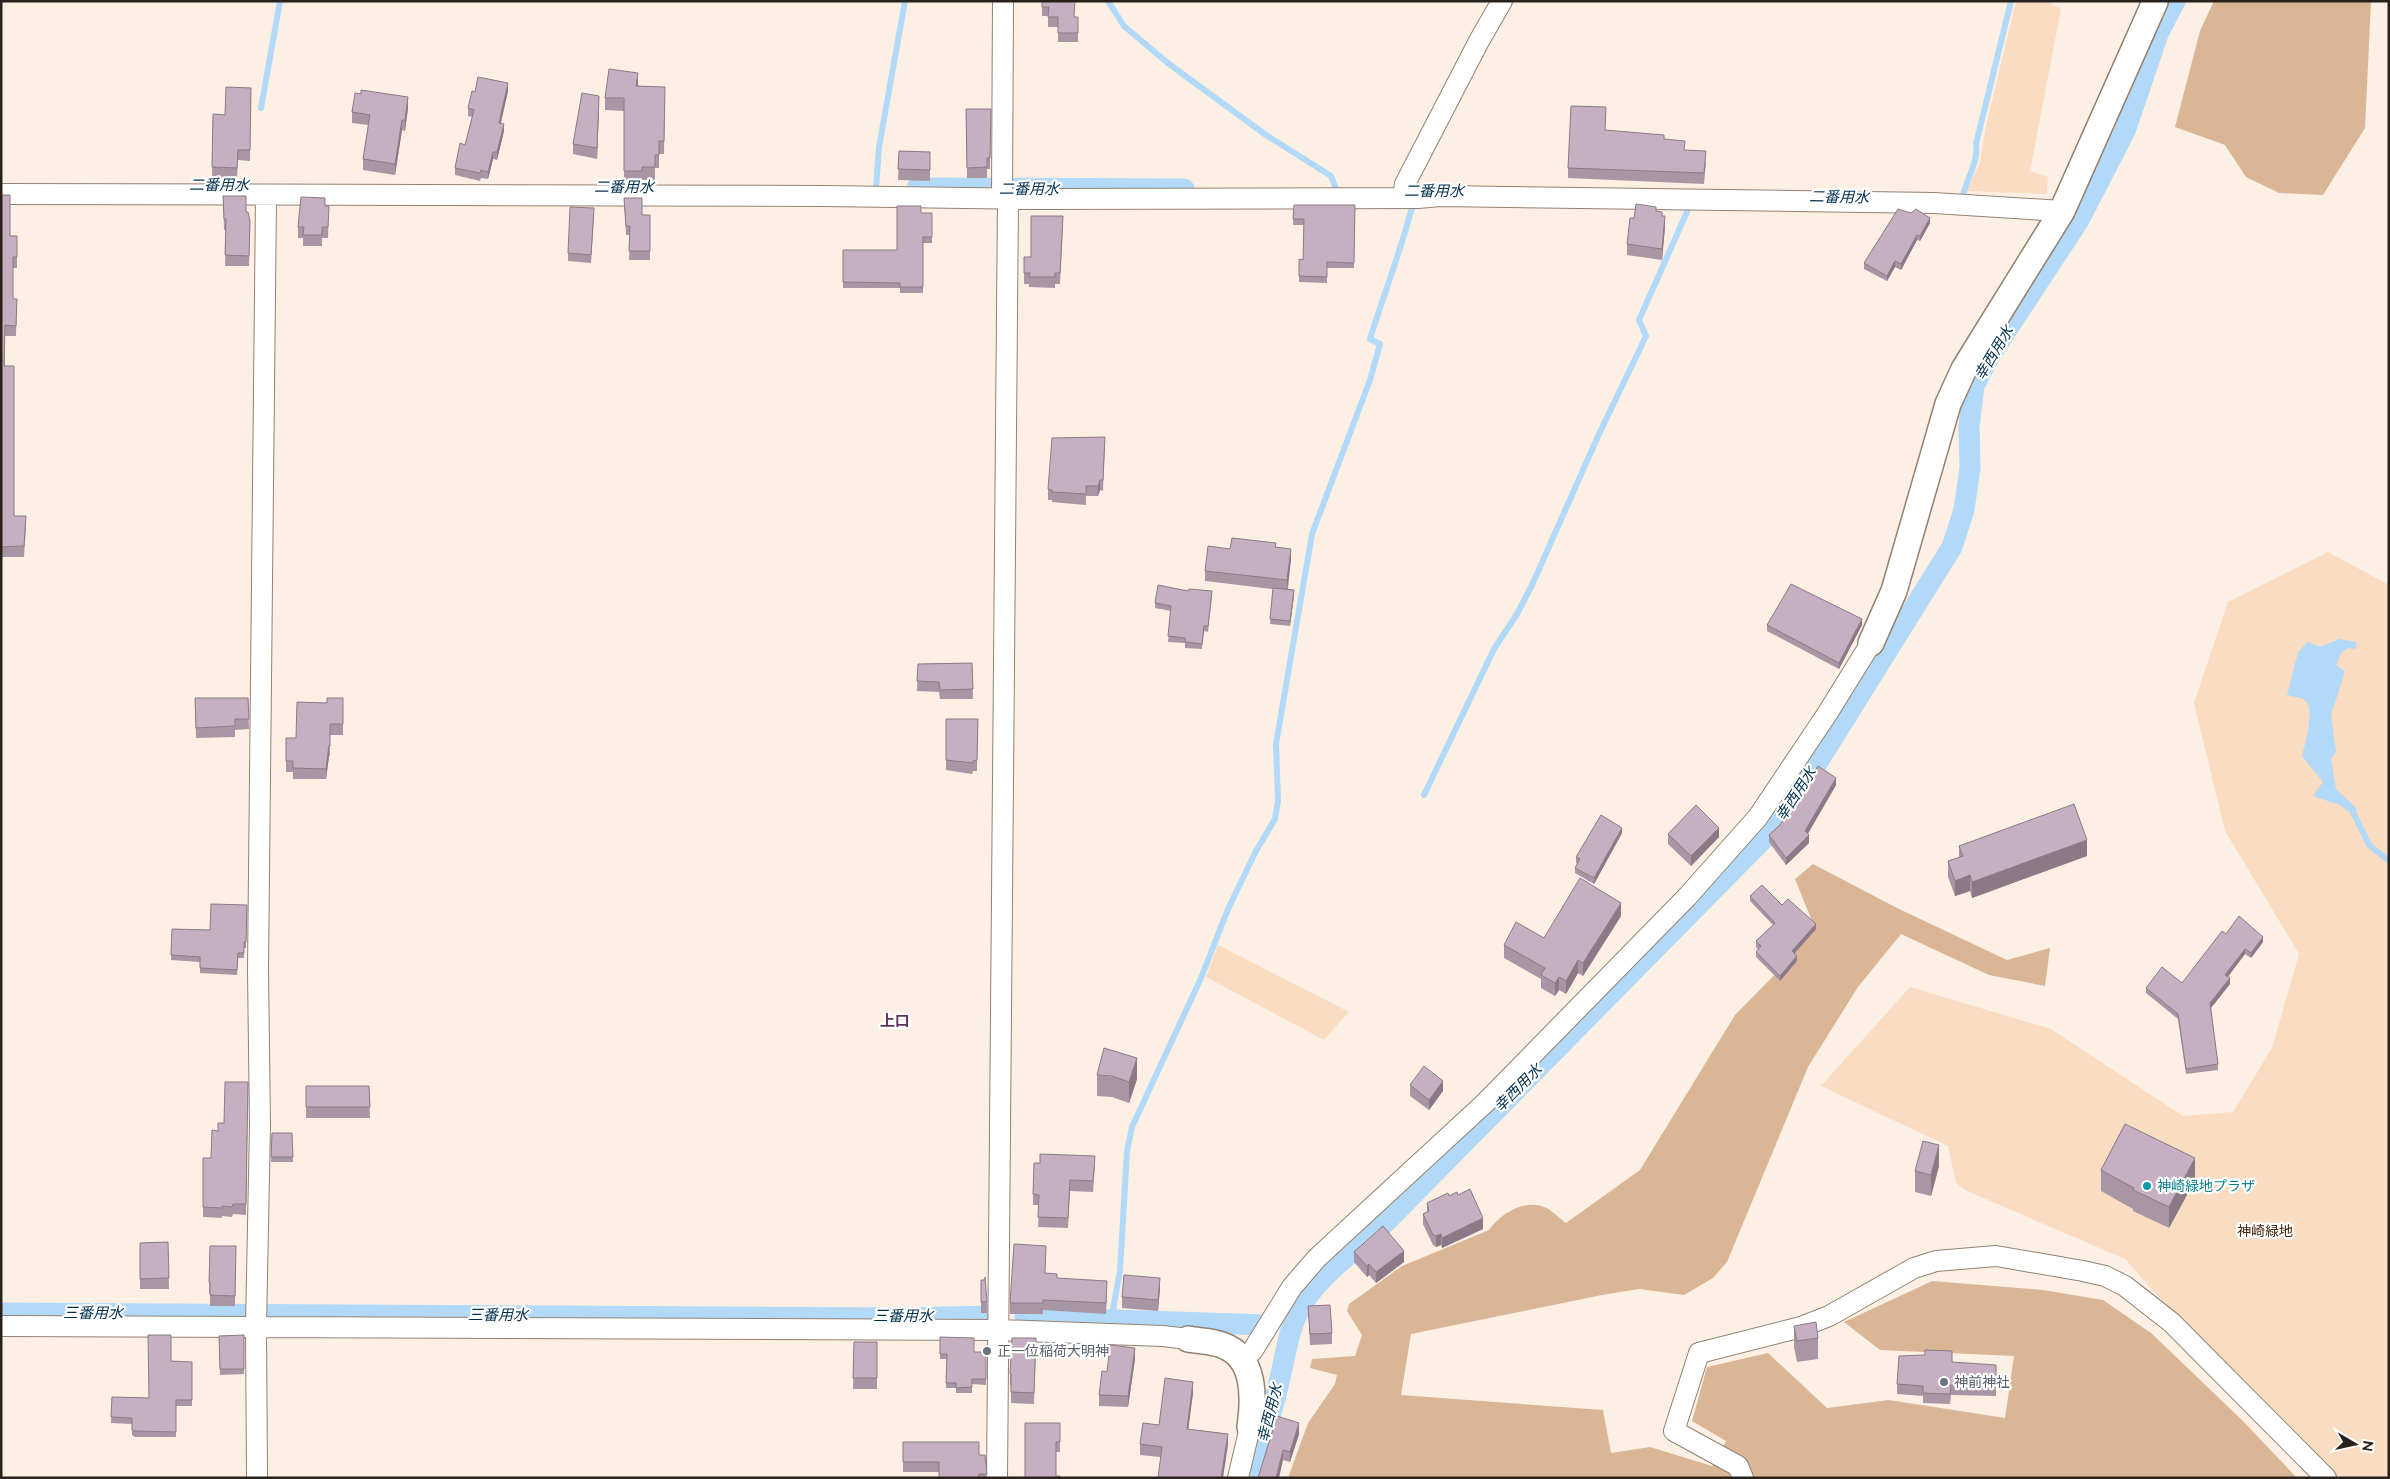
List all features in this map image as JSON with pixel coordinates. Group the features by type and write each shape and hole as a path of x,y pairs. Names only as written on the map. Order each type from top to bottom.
{"street":[{"path":"997,1478 1004,192 1003,1"},
{"path":"1403,198 1405,184 1479,41 1502,1"},
{"path":"1242,1360 1261,1338 1292,1287 1317,1258 1485,1103 1687,897 1758,817 1832,707 1871,643 1894,592 1948,404 1964,369 2062,211 2156,2"},
{"path":"1,194 266,196 1004,192 1934,203 2062,211"},
{"path":"257,1478 256,1318 266,196"},
{"path":"1743,1478 1738,1466 1674,1431 1699,1353 1801,1327 1829,1316 1914,1268 1936,1261 1996,1256 2105,1276 2125,1286 2171,1322 2326,1478"},
{"path":"1,1326 256,1318 999,1330 1163,1336 1223,1345 1232,1350 1242,1360 1250,1375 1253,1390 1250,1427 1238,1478"}],"green space":[{"path":"2016,1 2046,1 2061,9 2030,171 2048,177 2047,194 1967,191 1980,162 1986,126"},
{"name":"神崎緑地","path":"2328,552 2389,585 2389,1478 2321,1478 2125,1259 1967,1191 1956,1183 1948,1146 1821,1086 1910,987 2051,1029 2183,1116 2233,1112 2272,1048 2299,954 2225,831 2194,703 2228,602"},
{"path":"1218,945 1349,1012 1324,1040 1206,977"}],"shaded area":[{"path":"2214,1 2371,1 2365,128 2323,195 2279,193 2246,177 2225,145 2175,127 2200,31"},
{"path":"1813,864 1897,908 2007,960 2050,948 2045,986 1989,975 1901,934 1858,987 1808,1067 1727,1262 1713,1278 1684,1295 1639,1289 1411,1334 1401,1395 1603,1410 1611,1453 1650,1447 1712,1466 1726,1441 1692,1421 1707,1367 1768,1353 1827,1408 1889,1400 2005,1418 2014,1356 1880,1350 1844,1322 1932,1281 2043,1290 2103,1300 2151,1333 2243,1421 2297,1478 1288,1478 1308,1423 1335,1384 1337,1375 1310,1368 1312,1359 1355,1356 1362,1335 1347,1311 1349,1304 1402,1266 1489,1230 1499,1219 1521,1207 1536,1205 1547,1208 1566,1223 1640,1170 1735,1015 1790,959 1814,926 1795,879"}],"water":[{"path":"2339,639 2356,642 2356,649 2348,648 2341,653 2336,665 2345,671 2331,715 2336,752 2331,759 2336,789 2357,809 2353,815 2340,805 2313,796 2323,782 2302,756 2308,727 2309,705 2302,699 2287,695 2298,652 2308,642 2320,647"}],"building":[{"path":"1042,1 1075,1 1074,17 1078,17 1078,33 1058,33 1058,17 1048,17 1049,7 1042,7"},
{"path":"609,69 638,73 636,86 665,87 664,141 659,141 659,155 655,155 655,167 642,167 642,171 624,171 624,98 605,98"},
{"path":"478,77 508,83 499,123 504,124 497,152 493,152 488,172 481,170 480,173 455,168 460,143 465,145 474,110 468,108 472,91 475,92"},
{"path":"226,87 251,88 250,150 238,150 237,168 212,167 213,114 225,115"},
{"path":"361,90 408,97 405,120 402,120 395,164 363,159 370,115 352,112 355,93 361,94"},
{"path":"582,93 599,96 597,148 573,144"},
{"path":"1571,106 1606,107 1605,130 1664,135 1664,139 1685,141 1684,150 1706,151 1704,173 1568,168"},
{"path":"966,109 991,109 990,158 987,158 987,167 967,168"},
{"path":"899,151 930,152 930,170 898,169"},
{"path":"1,195 10,195 10,236 17,236 17,257 13,257 13,299 17,299 16,326 5,325 4,366 14,366 14,516 26,516 24,546 1,547"},
{"path":"223,196 246,196 246,212 248,212 250,221 249,256 225,255 226,219 224,219"},
{"path":"301,197 325,198 325,206 329,206 328,227 322,227 322,235 303,235 304,227 298,227"},
{"path":"624,198 642,198 642,215 650,215 650,251 629,251 630,226 626,226"},
{"path":"1636,204 1656,207 1656,211 1662,212 1662,216 1665,216 1662,249 1627,244 1630,218 1634,218"},
{"path":"1294,205 1355,205 1354,263 1327,262 1327,277 1299,276 1299,259 1303,260 1304,219 1293,219"},
{"path":"897,206 921,206 921,213 932,213 932,237 923,237 923,287 900,287 900,283 843,282 843,250 897,250"},
{"path":"570,207 594,208 591,255 568,253"},
{"path":"1898,209 1911,213 1916,209 1930,218 1920,236 1917,235 1901,264 1895,261 1887,276 1864,263"},
{"path":"1031,216 1063,216 1060,273 1055,273 1055,277 1029,277 1030,273 1024,273 1024,257 1031,257"},
{"path":"1105,437 1103,480 1100,480 1098,486 1086,486 1086,494 1052,492 1052,490 1048,489 1052,438"},
{"path":"1232,538 1276,543 1275,547 1291,549 1287,580 1205,571 1208,546 1230,549"},
{"path":"1791,584 1862,619 1839,663 1767,625"},
{"path":"1158,585 1188,591 1189,589 1212,591 1208,626 1204,626 1202,644 1185,642 1185,638 1168,636 1171,606 1155,603"},
{"path":"1273,588 1294,590 1290,621 1270,619"},
{"path":"972,663 973,689 940,690 939,682 917,681 918,664"},
{"path":"195,698 248,698 249,719 235,719 235,726 196,728"},
{"path":"327,698 343,698 343,724 330,724 330,746 326,769 293,768 293,761 286,761 286,738 296,738 297,702 327,703"},
{"path":"946,719 978,719 977,760 972,763 946,760"},
{"path":"1818,766 1836,778 1805,831 1809,835 1786,858 1769,835 1780,825"},
{"path":"2074,804 2087,840 1972,882 1970,875 1955,881 1948,861 1963,856 1959,846"},
{"path":"1696,805 1719,828 1691,856 1668,834"},
{"path":"1601,815 1622,828 1594,878 1575,868 1580,859 1576,857"},
{"path":"1580,878 1621,903 1583,963 1578,960 1566,981 1559,977 1555,983 1541,975 1545,968 1504,945 1516,922 1544,938"},
{"path":"1762,885 1782,905 1788,899 1816,924 1792,951 1797,956 1780,976 1756,952 1761,946 1756,941 1775,923 1750,896"},
{"path":"211,904 247,905 246,942 244,942 244,953 238,953 237,970 200,968 200,957 171,955 172,929 210,930"},
{"path":"2239,916 2263,937 2251,953 2245,949 2225,975 2230,978 2210,1003 2218,1064 2186,1069 2178,1014 2146,988 2162,967 2182,983 2222,931 2226,934"},
{"path":"1104,1048 1137,1058 1129,1082 1112,1076 1097,1075"},
{"path":"1424,1066 1443,1081 1429,1100 1410,1085"},
{"path":"225,1082 248,1082 246,1204 233,1204 232,1207 222,1206 222,1208 203,1207 203,1158 211,1158 212,1130 218,1131 218,1123 224,1123"},
{"path":"306,1086 369,1086 370,1107 306,1107"},
{"path":"2125,1124 2195,1158 2169,1207 2133,1190 2134,1188 2101,1170"},
{"path":"272,1133 292,1133 293,1157 271,1157"},
{"path":"1923,1141 1939,1145 1931,1175 1915,1171"},
{"path":"1040,1154 1095,1156 1093,1181 1070,1180 1068,1218 1038,1217 1039,1195 1033,1194 1034,1163 1040,1163"},
{"path":"1470,1189 1483,1218 1442,1238 1441,1234 1433,1235 1423,1214 1429,1211 1427,1203 1448,1193 1449,1196 1457,1192 1458,1195"},
{"path":"1383,1226 1404,1251 1376,1272 1369,1264 1367,1266 1354,1252"},
{"path":"168,1242 169,1278 140,1279 140,1243"},
{"path":"1014,1244 1046,1246 1045,1273 1057,1274 1057,1278 1107,1281 1106,1303 1043,1300 1043,1303 1010,1303"},
{"path":"210,1246 236,1246 235,1296 210,1295"},
{"path":"1124,1275 1160,1278 1158,1300 1122,1297"},
{"path":"985,1277 987,1302 981,1302 981,1280 985,1280"},
{"path":"1330,1305 1332,1333 1310,1334 1308,1306"},
{"path":"1816,1322 1818,1338 1797,1341 1794,1326"},
{"path":"148,1335 171,1335 171,1361 192,1362 192,1400 176,1400 176,1432 135,1431 132,1430 132,1418 111,1417 112,1397 149,1398"},
{"path":"244,1335 244,1369 220,1369 219,1336"},
{"path":"940,1337 974,1338 974,1352 986,1352 986,1379 972,1379 972,1387 956,1388 956,1383 946,1383 947,1354 940,1354"},
{"path":"1012,1338 1036,1338 1034,1393 1011,1392"},
{"path":"854,1342 877,1342 877,1378 853,1378"},
{"path":"1110,1345 1135,1348 1128,1396 1099,1395 1102,1371 1107,1372"},
{"path":"1925,1350 1952,1351 1952,1362 1996,1365 1996,1386 1951,1385 1950,1394 1923,1393 1923,1386 1897,1384 1899,1356 1925,1355"},
{"path":"1165,1378 1193,1382 1187,1429 1228,1434 1221,1478 1158,1478 1162,1447 1140,1444 1143,1423 1159,1425"},
{"path":"1277,1416 1299,1423 1290,1452 1283,1450 1276,1478 1258,1478"},
{"path":"1025,1423 1060,1423 1060,1442 1056,1442 1056,1476 1060,1476 1060,1478 1025,1478"},
{"path":"903,1442 979,1442 979,1455 985,1455 987,1474 979,1474 979,1478 939,1478 939,1462 903,1462"}],"waterway":[{"path":"261,108 280,1"},
{"path":"876,188 879,147 905,1"},
{"path":"1108,1 1124,26 1169,64 1266,135 1331,176 1337,191"},
{"path":"1962,200 1976,158 1976,144 2011,1"},
{"name":"幸西用水","path":"1253,1478 1294,1322 1303,1303 1319,1283 1376,1232 1781,821 1952,547 1964,510 1970,468 1969,426 1974,386 1989,357 2079,220 2125,131 2158,34 2175,1"},
{"name":"二番用水","path":"917,188 1184,189"},
{"path":"1111,1320 1120,1271 1127,1151 1132,1127 1201,978 1228,909 1256,851 1275,819 1278,801 1276,744 1312,534 1370,380 1380,344 1370,339 1413,204"},
{"path":"1424,795 1494,649 1517,614 1532,585 1599,434 1646,336 1639,320 1687,212"},
{"path":"2354,814 2369,845 2389,861"},
{"name":"三番用水","path":"1,1313 898,1318 994,1316"},
{"name":"三番用水","path":"1025,1317 1267,1325"}],"place":[{"name":"神崎緑地プラザ","path":"2147,1186"},
{"name":"正一位稲荷大明神","path":"987,1351"},
{"name":"神前神社","path":"1944,1382"}],"district":[{"name":"上口","path":"895,1021"}]}
